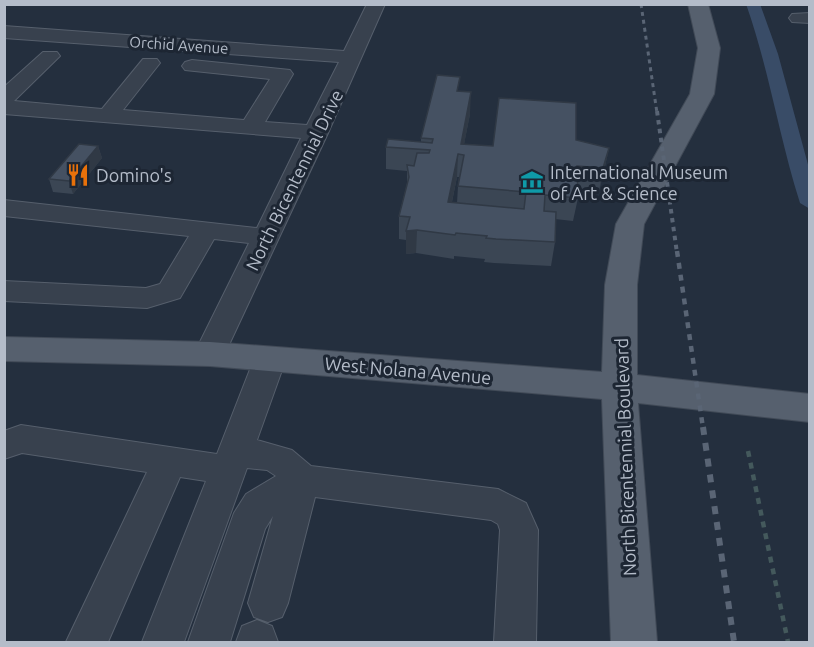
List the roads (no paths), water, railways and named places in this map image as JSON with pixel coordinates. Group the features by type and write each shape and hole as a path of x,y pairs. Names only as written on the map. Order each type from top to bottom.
{"main road":[{"name":"North Bicentennial Boulevard","path":"634,642 619,387 621,285 630,224 702,94 709,48 698,4"},
{"name":"West Nolana Avenue","path":"7,355 210,354 619,387 810,408"}],"street":[{"name":"North Bicentennial Drive","path":"210,354 317,133 376,4"},
{"path":"4,16 40,18"},
{"path":"99,21 190,27"},
{"path":"128,41 143,24"},
{"name":"Orchid Avenue","path":"4,32 353,57"},
{"path":"4,99 37,55 57,36"},
{"path":"192,66 206,46"},
{"path":"37,55 72,58"},
{"path":"128,62 283,74 251,128"},
{"path":"107,116 150,63"},
{"path":"4,107 317,133"},
{"path":"4,208 267,237"},
{"path":"4,291 147,298 159,296 170,291 206,230"},
{"path":"163,642 270,359"},
{"path":"4,445 21,439 170,461 278,458 291,465 301,480 261,629"},
{"path":"87,642 170,461"},
{"path":"209,642 247,525 259,505 301,480 498,505 513,514 519,530 515,642"}],"waterway":[{"path":"753,4 770,54 810,203"}],"railway":[{"path":"641,4 657,113"},
{"path":"657,111 677,253"},
{"path":"677,251 703,428"},
{"path":"703,427 734,642"}],"place":[{"name":"Domino's","path":"78,175"},
{"name":"International Museum of Art & Science","path":"532,182"}]}
